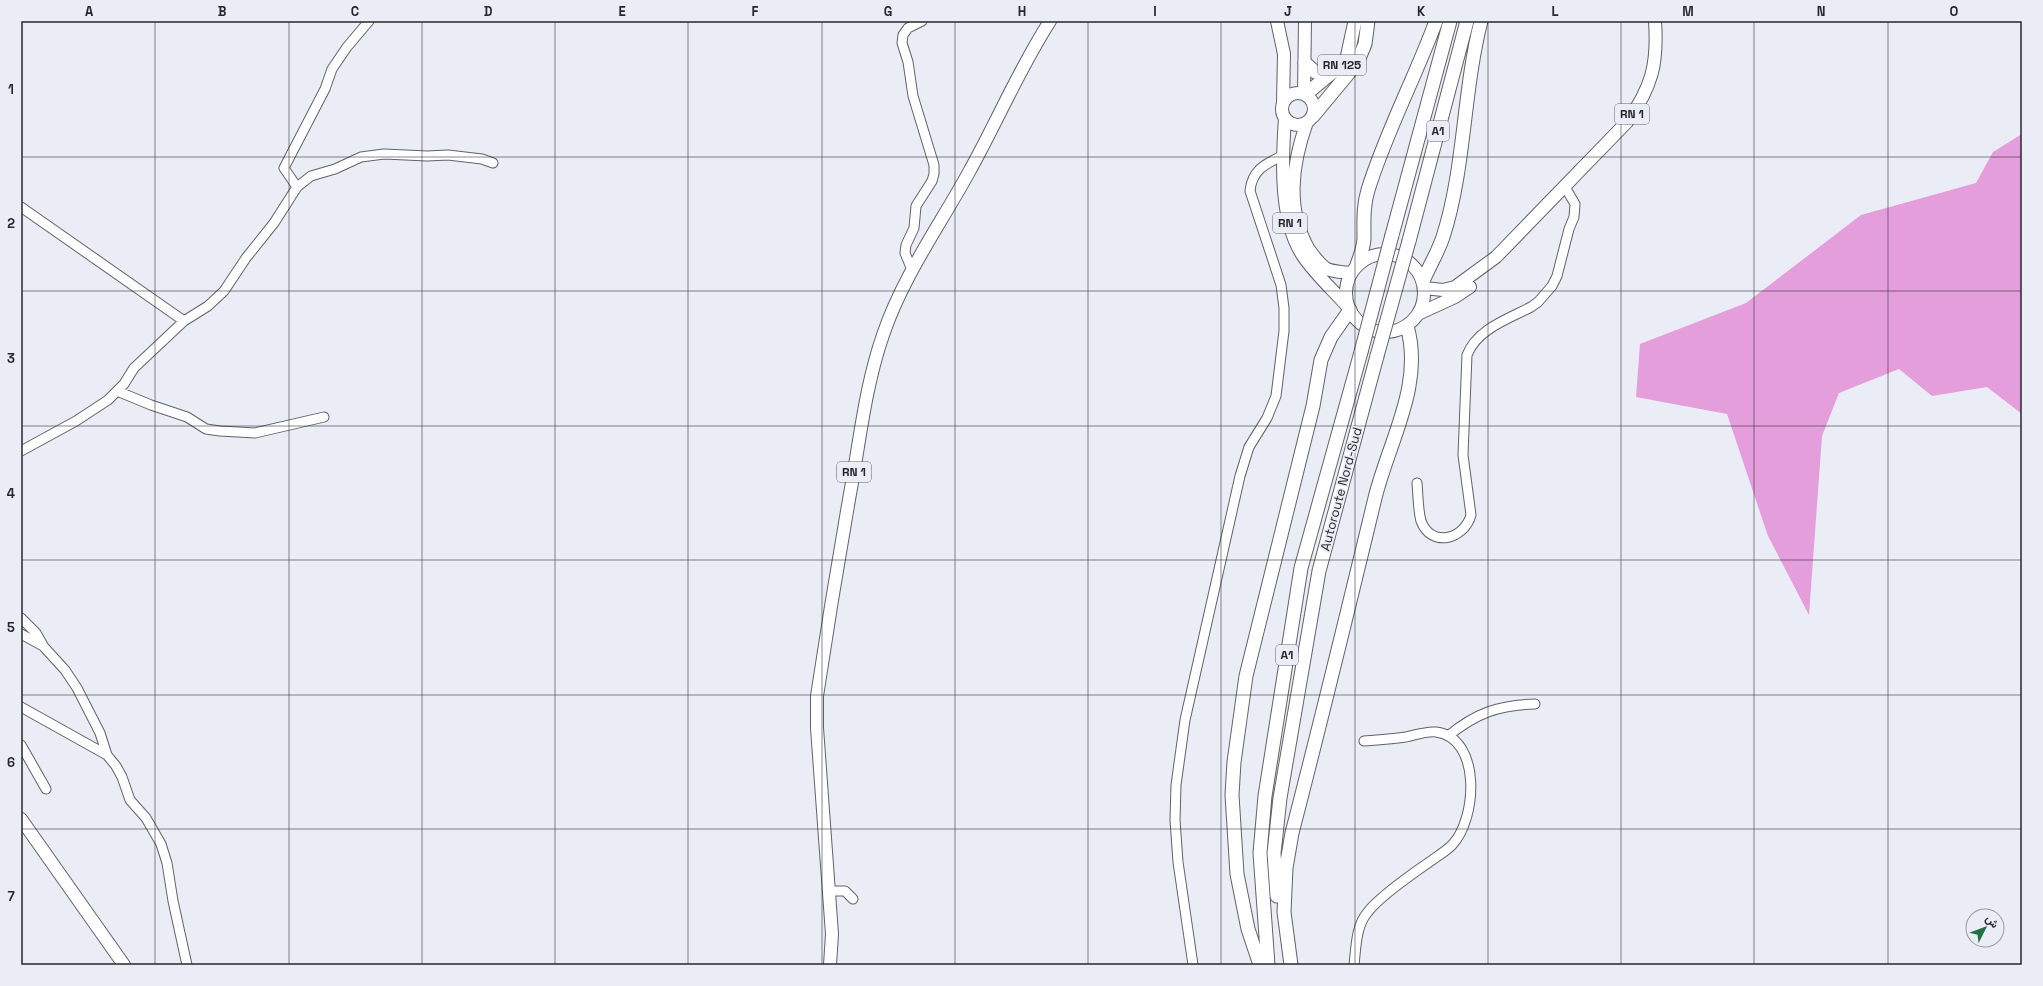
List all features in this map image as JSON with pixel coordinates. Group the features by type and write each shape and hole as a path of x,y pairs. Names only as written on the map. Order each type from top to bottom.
{"highway":[{"name":"RN 125","path":"1300,93 1330,74 1347,58 1355,21"},
{"path":"1310,119 1358,63 1365,44 1368,21"},
{"path":"1354,269 1364,243 1364,210 1368,191 1387,138 1416,74 1436,21"},
{"name":"Autoroute Nord-Sud","path":"1268,965 1260,852 1265,796 1301,568 1450,21"},
{"name":"Autoroute Nord-Sud","path":"1290,965 1278,914 1274,853 1280,798 1319,571 1377,356 1410,241 1467,21"},
{"path":"1423,285 1446,227 1456,177 1466,100 1481,21"},
{"path":"1305,63 1315,72 1330,74"},
{"path":"1260,965 1248,929 1237,874 1232,795 1234,762 1246,676 1313,406 1322,360 1331,337 1349,309"},
{"path":"1290,965 1284,912 1286,868 1292,833 1379,482 1408,397 1412,350 1407,326"}],"main road":[{"name":"RN 1","path":"830,965 832,934 816,696 866,399 882,336 895,303 912,270 966,178 1012,89 1050,21"},
{"path":"1278,21 1284,54 1285,71 1282,110 1285,118 1295,125 1310,119 1314,104 1300,93 1285,71"},
{"path":"1300,93 1305,63 1305,21"},
{"name":"RN 1","path":"1423,285 1450,289 1463,283 1496,257 1528,222 1565,187 1627,122 1642,101 1649,85 1654,65 1656,39 1655,21"},
{"path":"1283,102 1300,93"},
{"name":"RN 1","path":"1285,118 1282,156 1286,204 1292,234 1309,264 1349,309"},
{"name":"RN 1","path":"1310,119 1299,146 1292,194 1296,217 1305,242 1321,264 1333,271 1354,269"},
{"name":"RN 1","path":"1422,312 1462,293 1498,266 1565,187"},
{"path":"1412,350 1422,312 1423,285 1411,263 1391,254 1370,256 1354,269 1346,290 1349,309 1359,322 1372,330 1386,332 1407,326 1422,312"},
{"path":"21,819 124,965"}],"street":[{"path":"297,187 284,168 325,89 332,69 347,46 369,21"},
{"path":"912,270 905,253 906,245 914,228 916,206 932,182 934,165 913,96 908,62 902,43 903,35 908,28 922,21"},
{"path":"21,451 76,421 108,400 117,391 134,368 184,321 208,306 224,291 246,258 274,223 297,187 311,176 335,169 361,157 401,154 427,156 448,155 482,159 493,162"},
{"path":"1193,965 1178,862 1175,820 1176,784 1185,720 1240,476 1249,447 1267,418 1276,396 1284,338 1284,308 1277,266 1250,191 1251,182 1258,169 1282,156"},
{"path":"1417,483 1421,520 1425,528 1440,538 1452,537 1464,531 1469,524 1471,516 1463,455 1467,354 1474,341 1481,334 1531,307 1543,298 1552,286 1576,211 1572,198 1565,187"},
{"path":"21,207 184,321"},
{"path":"117,391 151,405 187,417 206,429 220,431 255,433 324,417"},
{"path":"21,618 36,633 44,647 65,670 77,688 100,733 107,755"},
{"path":"21,634 44,647"},
{"path":"1448,736 1467,721 1488,711 1520,704 1535,704"},
{"path":"21,707 107,755 116,766 122,777 130,800 146,818 161,844 167,863 173,901 187,965"},
{"path":"1354,965 1359,931 1367,913 1452,846 1460,836 1465,826 1471,784 1467,760 1456,742 1448,736 1435,732 1364,742"},
{"path":"21,745 46,789"},
{"path":"829,891 845,891 853,899"}],"shaded area":[{"path":"2022,134 2022,414 1987,387 1932,396 1899,369 1839,393 1822,436 1809,615 1768,536 1727,414 1636,397 1640,344 1746,303 1861,215 1976,183 1993,152"}]}
